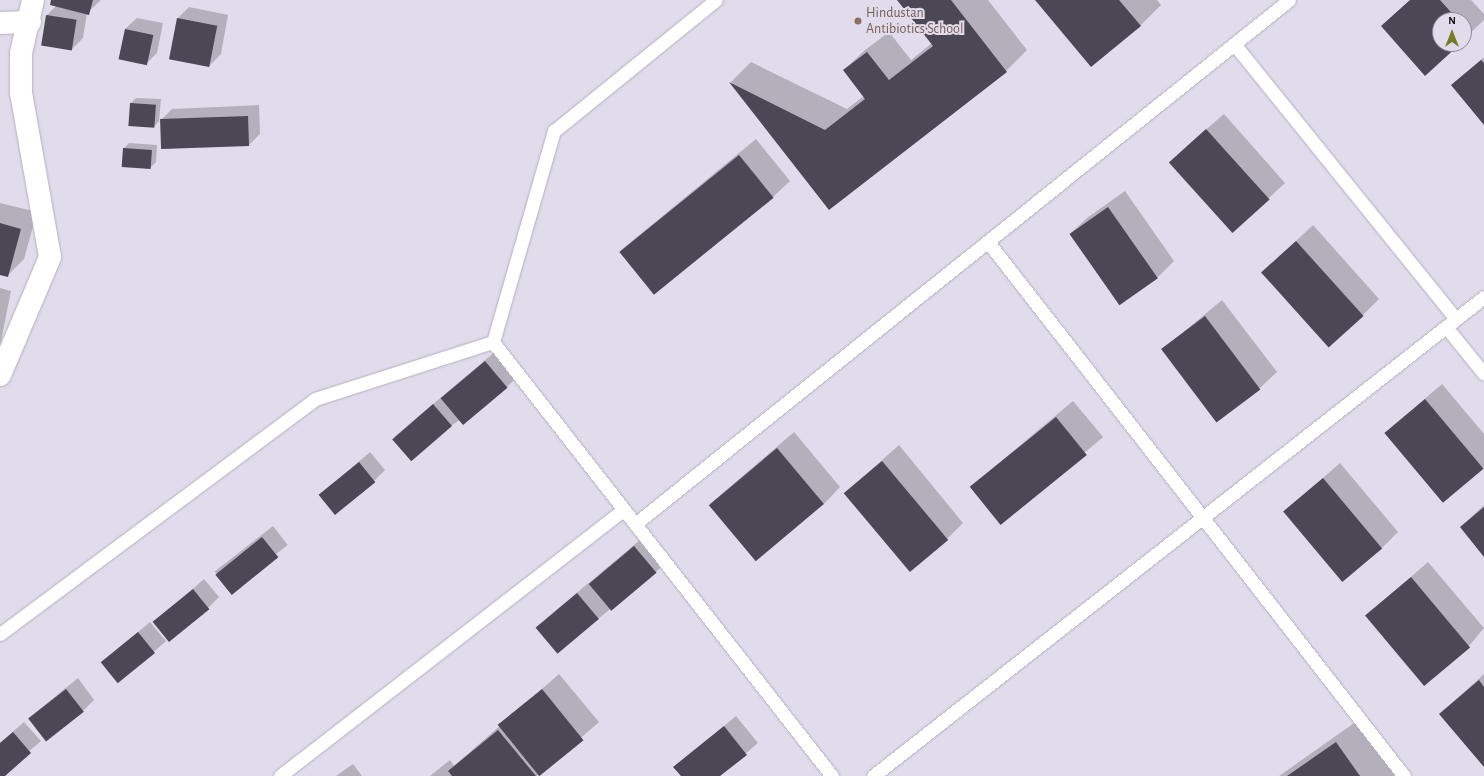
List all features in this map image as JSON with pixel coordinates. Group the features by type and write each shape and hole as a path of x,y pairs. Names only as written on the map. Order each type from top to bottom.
{"street":[{"path":"0,375 50,257 21,93 21,53 30,22 33,0"},
{"path":"0,23 30,22"}],"lane":[{"path":"493,342 554,131 716,0"},
{"path":"635,524 1289,0"},
{"path":"1234,44 1451,323 1484,374"},
{"path":"988,242 1404,776"},
{"path":"873,776 1484,297"},
{"path":"493,342 832,776"},
{"path":"0,634 315,399 493,342"},
{"path":"280,776 623,510"}],"building":[{"path":"51,0 93,0 89,15 50,5"},
{"path":"897,0 951,0 1007,72 829,210 729,82 825,130 865,99 843,70 867,52 889,80 933,46"},
{"path":"1035,0 1119,0 1141,26 1091,67"},
{"path":"1410,0 1440,0 1451,12 1432,12 1432,52 1451,52 1425,76 1381,26"},
{"path":"46,15 77,20 72,50 41,46"},
{"path":"177,18 217,26 209,67 169,59"},
{"path":"125,29 153,35 147,65 119,59"},
{"path":"1481,60 1484,63 1484,125 1451,85"},
{"path":"130,103 156,105 154,128 128,126"},
{"path":"248,116 249,146 161,149 160,119"},
{"path":"1206,129 1270,200 1232,233 1169,162"},
{"path":"123,148 152,150 151,169 122,167"},
{"path":"739,155 774,198 654,295 619,252"},
{"path":"1108,207 1158,278 1119,305 1069,234"},
{"path":"0,223 21,229 8,277 0,275"},
{"path":"1296,241 1364,316 1329,348 1261,272"},
{"path":"1205,316 1260,389 1216,423 1161,349"},
{"path":"485,361 507,388 463,425 441,398"},
{"path":"1425,399 1483,469 1443,503 1384,433"},
{"path":"433,404 452,426 411,461 392,439"},
{"path":"1056,417 1087,455 1001,525 970,487"},
{"path":"777,448 824,504 756,561 709,505"},
{"path":"882,461 948,540 910,572 844,493"},
{"path":"359,462 375,482 335,515 319,495"},
{"path":"1323,478 1382,548 1342,582 1283,511"},
{"path":"1484,507 1484,557 1460,527"},
{"path":"262,537 278,557 232,595 215,575"},
{"path":"634,546 656,573 611,611 589,584"},
{"path":"1411,577 1470,647 1424,686 1365,616"},
{"path":"193,589 209,609 169,642 153,622"},
{"path":"577,593 599,619 557,654 536,628"},
{"path":"138,632 155,653 118,683 101,662"},
{"path":"1479,680 1484,687 1484,767 1439,714"},
{"path":"66,689 84,712 46,741 28,719"},
{"path":"542,689 584,740 539,776 498,725"},
{"path":"724,726 747,755 720,776 681,776 673,767"},
{"path":"498,730 536,776 452,776 448,771"},
{"path":"13,732 31,753 5,776 0,776 0,743"},
{"path":"1336,742 1360,776 1287,776"}],"place":[{"name":"Hindustan Antibiotics School","path":"858,21"}]}
